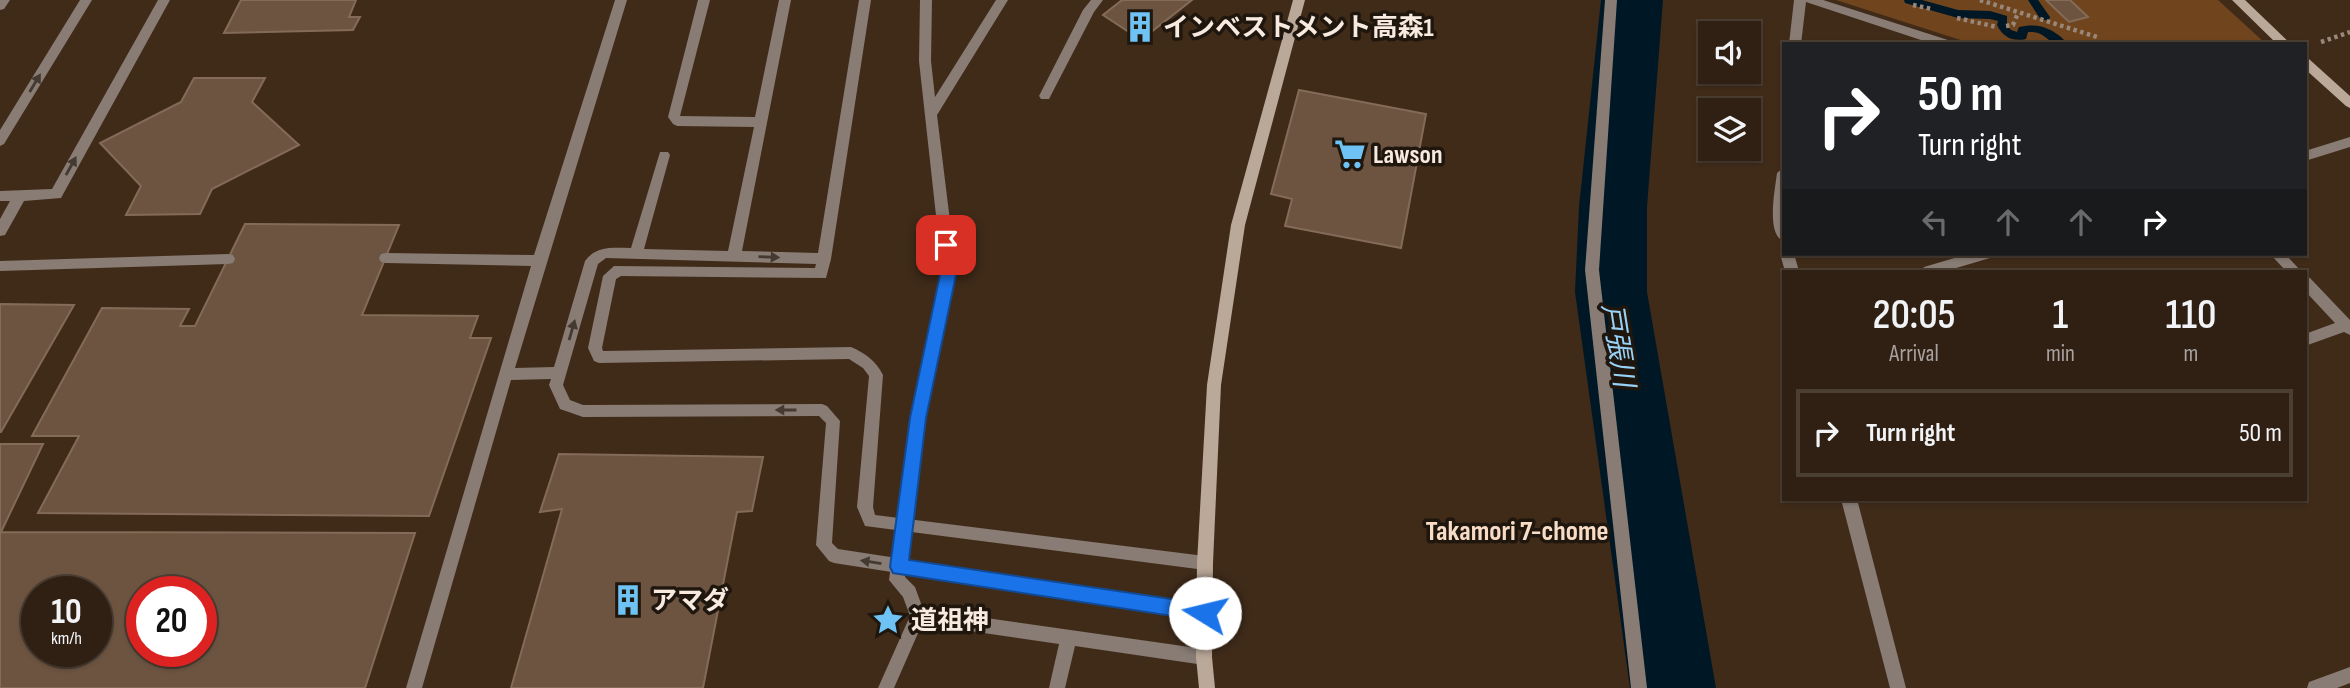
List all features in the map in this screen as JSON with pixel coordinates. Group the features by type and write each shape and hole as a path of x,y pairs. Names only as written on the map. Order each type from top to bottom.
{"street":[{"path":"0,6 4,0"},
{"path":"0,141 86,0"},
{"path":"0,196 56,194 164,0"},
{"path":"414,688 539,261 621,0"},
{"path":"704,0 674,117 677,121 761,122"},
{"path":"733,256 785,0"},
{"path":"865,0 821,274 619,270 610,276 595,348 599,357 851,353 867,364 876,375 865,507 870,521 1205,563"},
{"path":"886,688 918,616 909,592 897,580 918,418 949,270 925,61 926,0"},
{"path":"930,116 1002,0"},
{"path":"1045,96 1089,10 1097,0"},
{"path":"1207,688 1205,563 1214,385 1238,225 1299,0"},
{"path":"1611,0 1592,270 1639,688"},
{"path":"1795,42 1800,0"},
{"path":"1810,0 1941,42"},
{"path":"2238,0 2283,42"},
{"path":"2307,64 2350,103"},
{"path":"2307,155 2350,142"},
{"path":"636,254 664,155"},
{"path":"1782,184 1779,219 1782,232"},
{"path":"0,231 20,196"},
{"path":"824,258 604,253 592,261 559,373 556,385 565,405 583,411 822,410 833,421 824,545 834,556 1205,613"},
{"path":"1932,270 1977,256"},
{"path":"2279,256 2293,270"},
{"path":"386,258 539,261"},
{"path":"1969,258 1979,270"},
{"path":"0,266 228,259"},
{"path":"2307,284 2348,327 2307,339"},
{"path":"506,374 559,373"},
{"path":"1850,501 1898,688"},
{"path":"918,616 1205,657"},
{"path":"1057,688 1069,637"},
{"path":"2315,688 2350,675"}],"path":[{"path":"1979,0 2097,37"},
{"path":"2006,26 2013,24 2018,13"},
{"path":"2315,44 2350,32"}],"shaded area":[{"path":"1836,0 2218,0 2264,42 1967,42"}],"building":[{"path":"241,0 356,0 349,17 360,17 353,30 224,33"},
{"name":"インベストメント高森1","path":"1122,0 1192,0 1141,40 1103,15"},
{"path":"2046,0 2070,0 2088,17 2069,22"},
{"path":"194,78 265,78 252,102 299,145 212,189 200,214 126,215 141,186 100,143 181,102"},
{"name":"Lawson","path":"1299,90 1426,114 1401,248 1285,226 1292,199 1271,194"},
{"path":"245,224 399,225 362,315 478,316 470,338 491,338 429,516 38,513 79,436 32,436 102,308 189,309 180,326 195,326"},
{"path":"0,304 74,305 1,432 0,432"},
{"path":"0,444 43,444 1,532 415,533 365,688 0,688"},
{"name":"アマダ","path":"559,454 763,457 752,511 737,512 703,688 511,688 562,509 540,512"}],"waterway":[{"name":"戸張川","path":"1632,0 1613,207 1611,292 1673,688"},
{"path":"1909,0 1958,14 1990,15 2003,19 2002,25 2013,35 2022,36 2023,30 2034,28 2060,42"},
{"path":"2033,0 2045,17"}],"place":[{"name":"インベストメント高森1","path":"1140,27"},
{"name":"Lawson","path":"1350,154"},
{"name":"アマダ","path":"628,600"},
{"name":"道祖神","path":"888,620"}],"district":[{"name":"Takamori 7-chome","path":"1517,530"}],"route":[{"path":"946,245 949,270 918,418 899,567 1205,613"}]}
